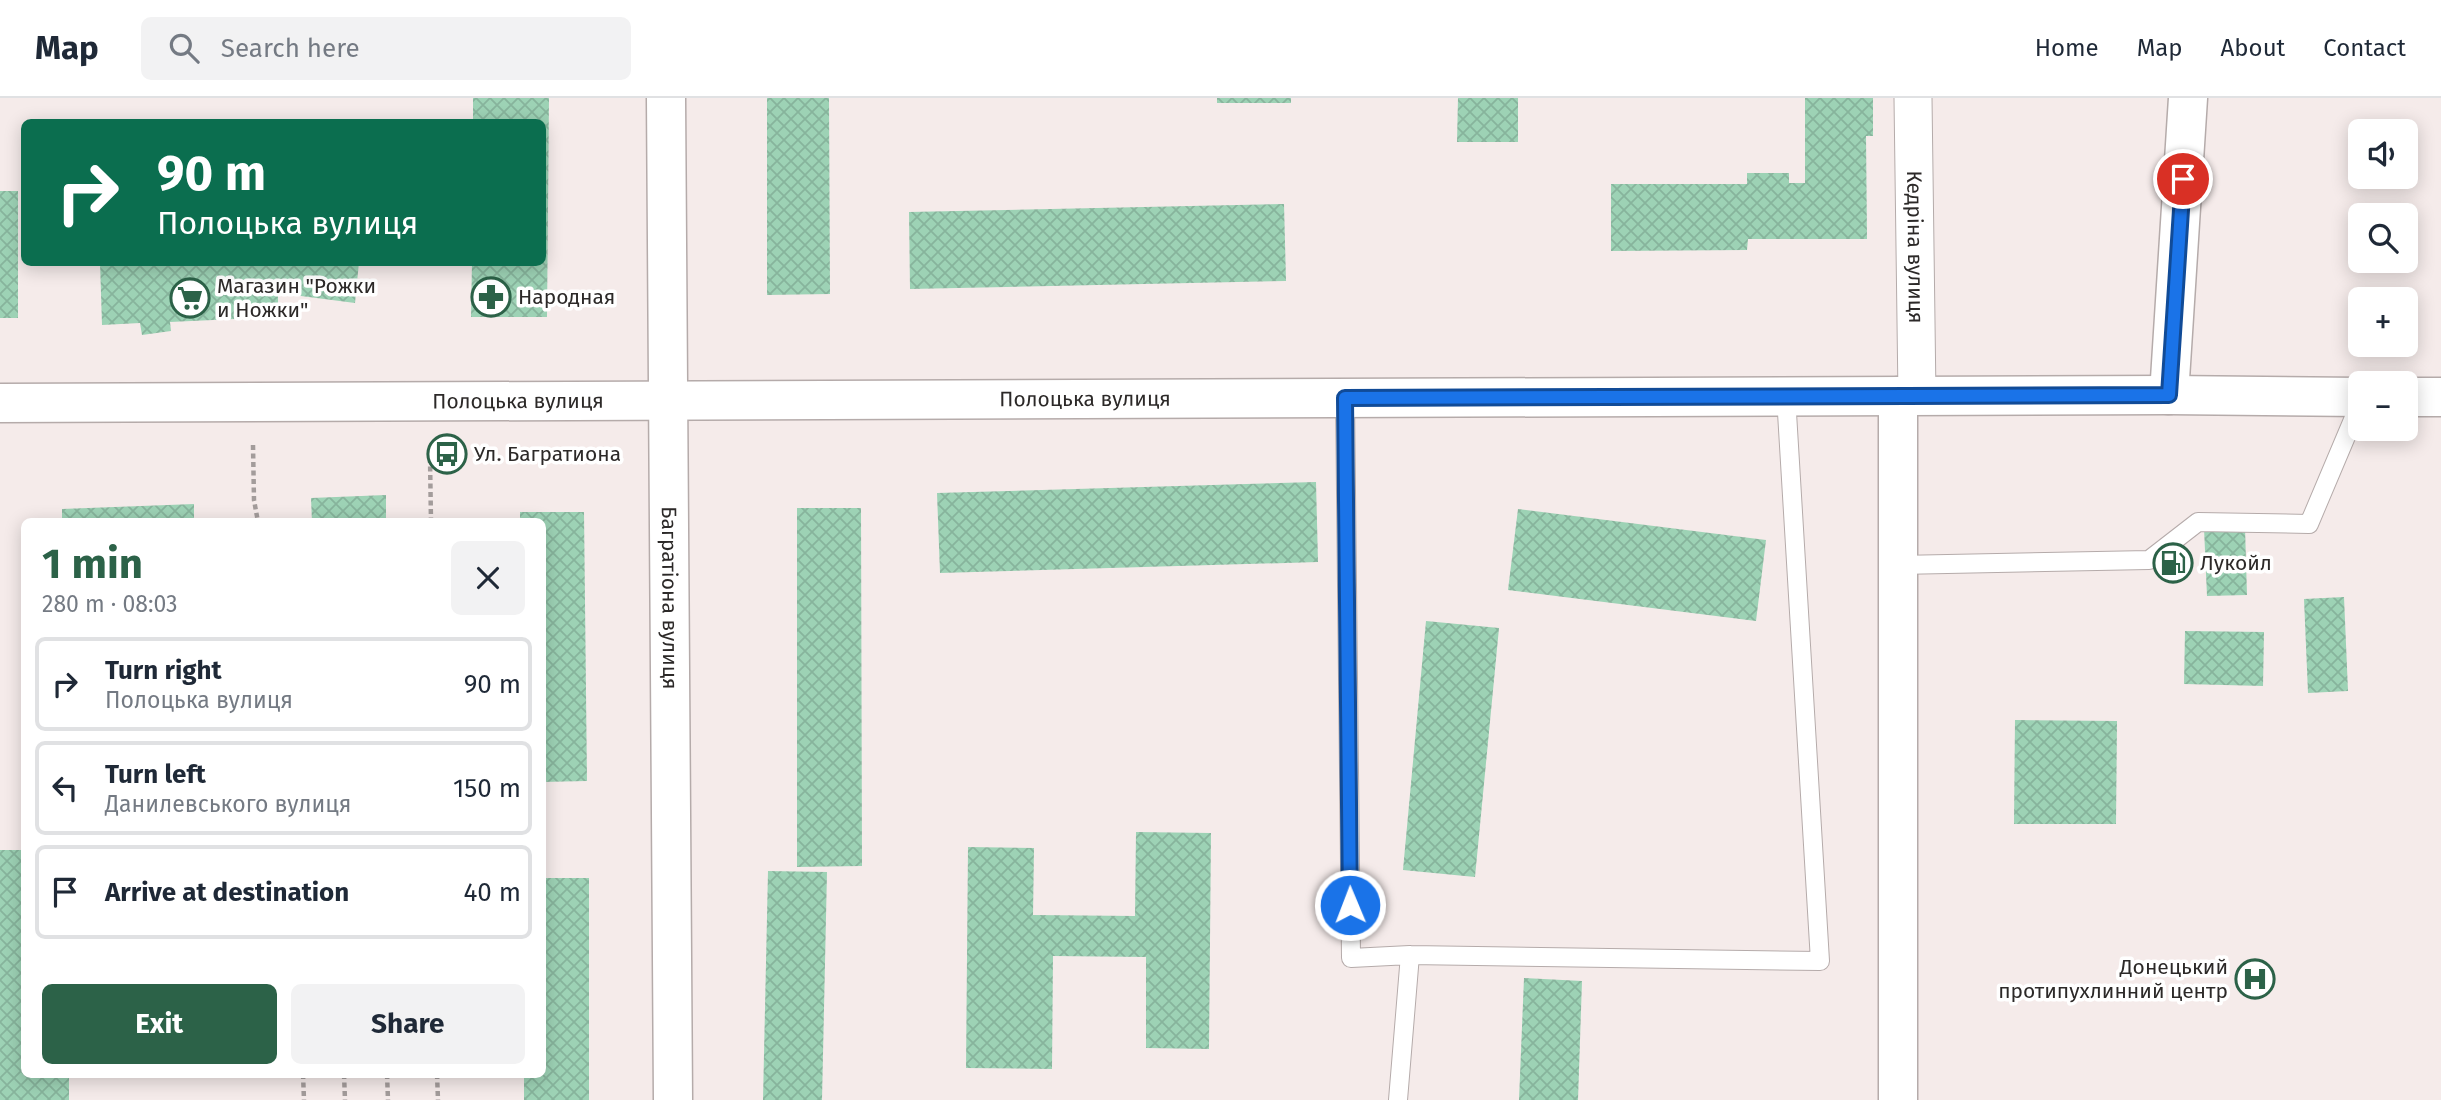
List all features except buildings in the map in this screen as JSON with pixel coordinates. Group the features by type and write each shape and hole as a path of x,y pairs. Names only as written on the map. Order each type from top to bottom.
{"main road":[{"name":"Багратіона вулиця","path":"666,98 673,1100"},
{"path":"2169,395 2188,98"},
{"name":"Полоцька вулиця","path":"0,403 2169,395 2348,399"},
{"path":"1898,1100 1898,565 1908,396"},
{"path":"2418,397 2441,397"}],"street":[{"name":"Кедріна вулиця","path":"1908,396 1913,98"}],"lane":[{"path":"1345,398 1351,958 1410,955 1820,961 1786,396"},
{"path":"1898,565 2149,560 2198,522 2309,524 2348,430"},
{"path":"1398,1100 1410,955"}],"path":[{"path":"253,445 254,500 257,518"},
{"path":"430,458 431,518"},
{"path":"303,1078 304,1100"},
{"path":"344,1078 345,1100"},
{"path":"387,1078 388,1100"},
{"path":"437,1078 438,1100"}],"place":[{"name":"Народная","path":"491,297"},
{"name":"Магазин \"Рожки и Ножки\"","path":"190,298"},
{"name":"Ул. Багратиона","path":"447,454"},
{"name":"Лукойл","path":"2173,563"},
{"name":"Донецький протипухлинний центр","path":"2255,979"}],"route":[{"path":"1350,905 1345,398 2169,395 2183,179"}]}
